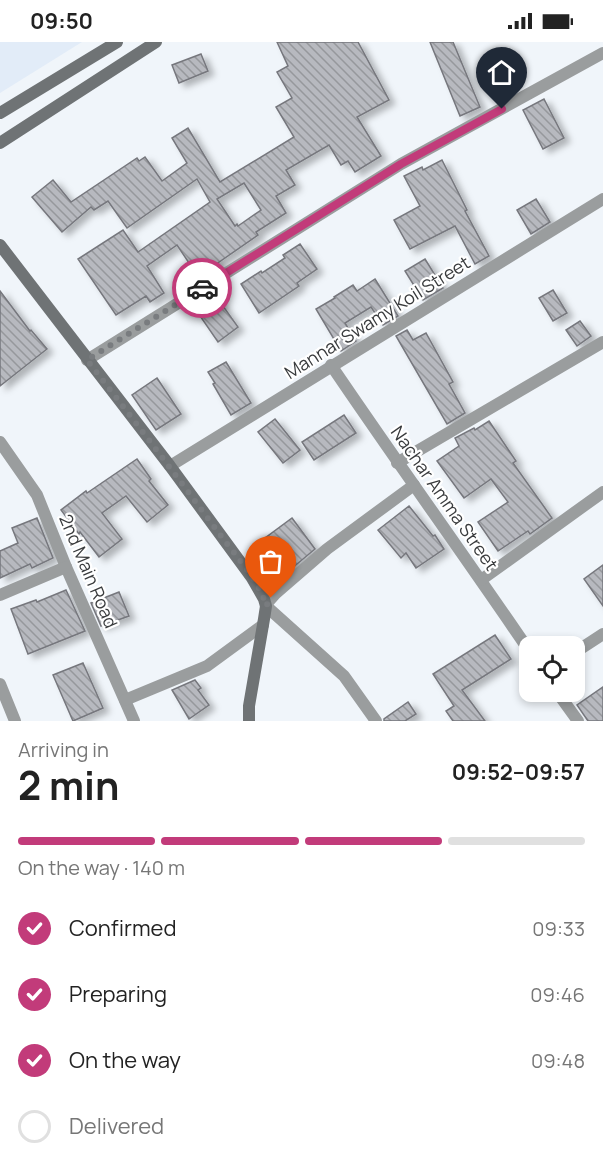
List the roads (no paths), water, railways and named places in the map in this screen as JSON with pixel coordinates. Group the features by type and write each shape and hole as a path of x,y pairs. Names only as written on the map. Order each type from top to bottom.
{"main road":[{"path":"0,113 117,42"},
{"path":"0,143 156,42"},
{"path":"0,245 170,466 252,578 264,599 266,606 249,706 249,721"}],"street":[{"path":"87,360 401,164 603,53"},
{"name":"Mannar Swamy Koil Street","path":"170,466 603,199"},
{"path":"397,463 603,342"},
{"name":"Nachar Amma Street","path":"331,365 519,636"},
{"name":"2nd Main Road","path":"0,442 37,495 134,721"},
{"path":"376,721 344,676 266,606 275,594 327,549 414,485"},
{"path":"481,580 603,492"},
{"path":"0,595 66,567"},
{"path":"125,700 207,666 263,625"},
{"path":"585,646 603,634"},
{"path":"0,684 15,721"},
{"path":"564,702 578,721"}]}
